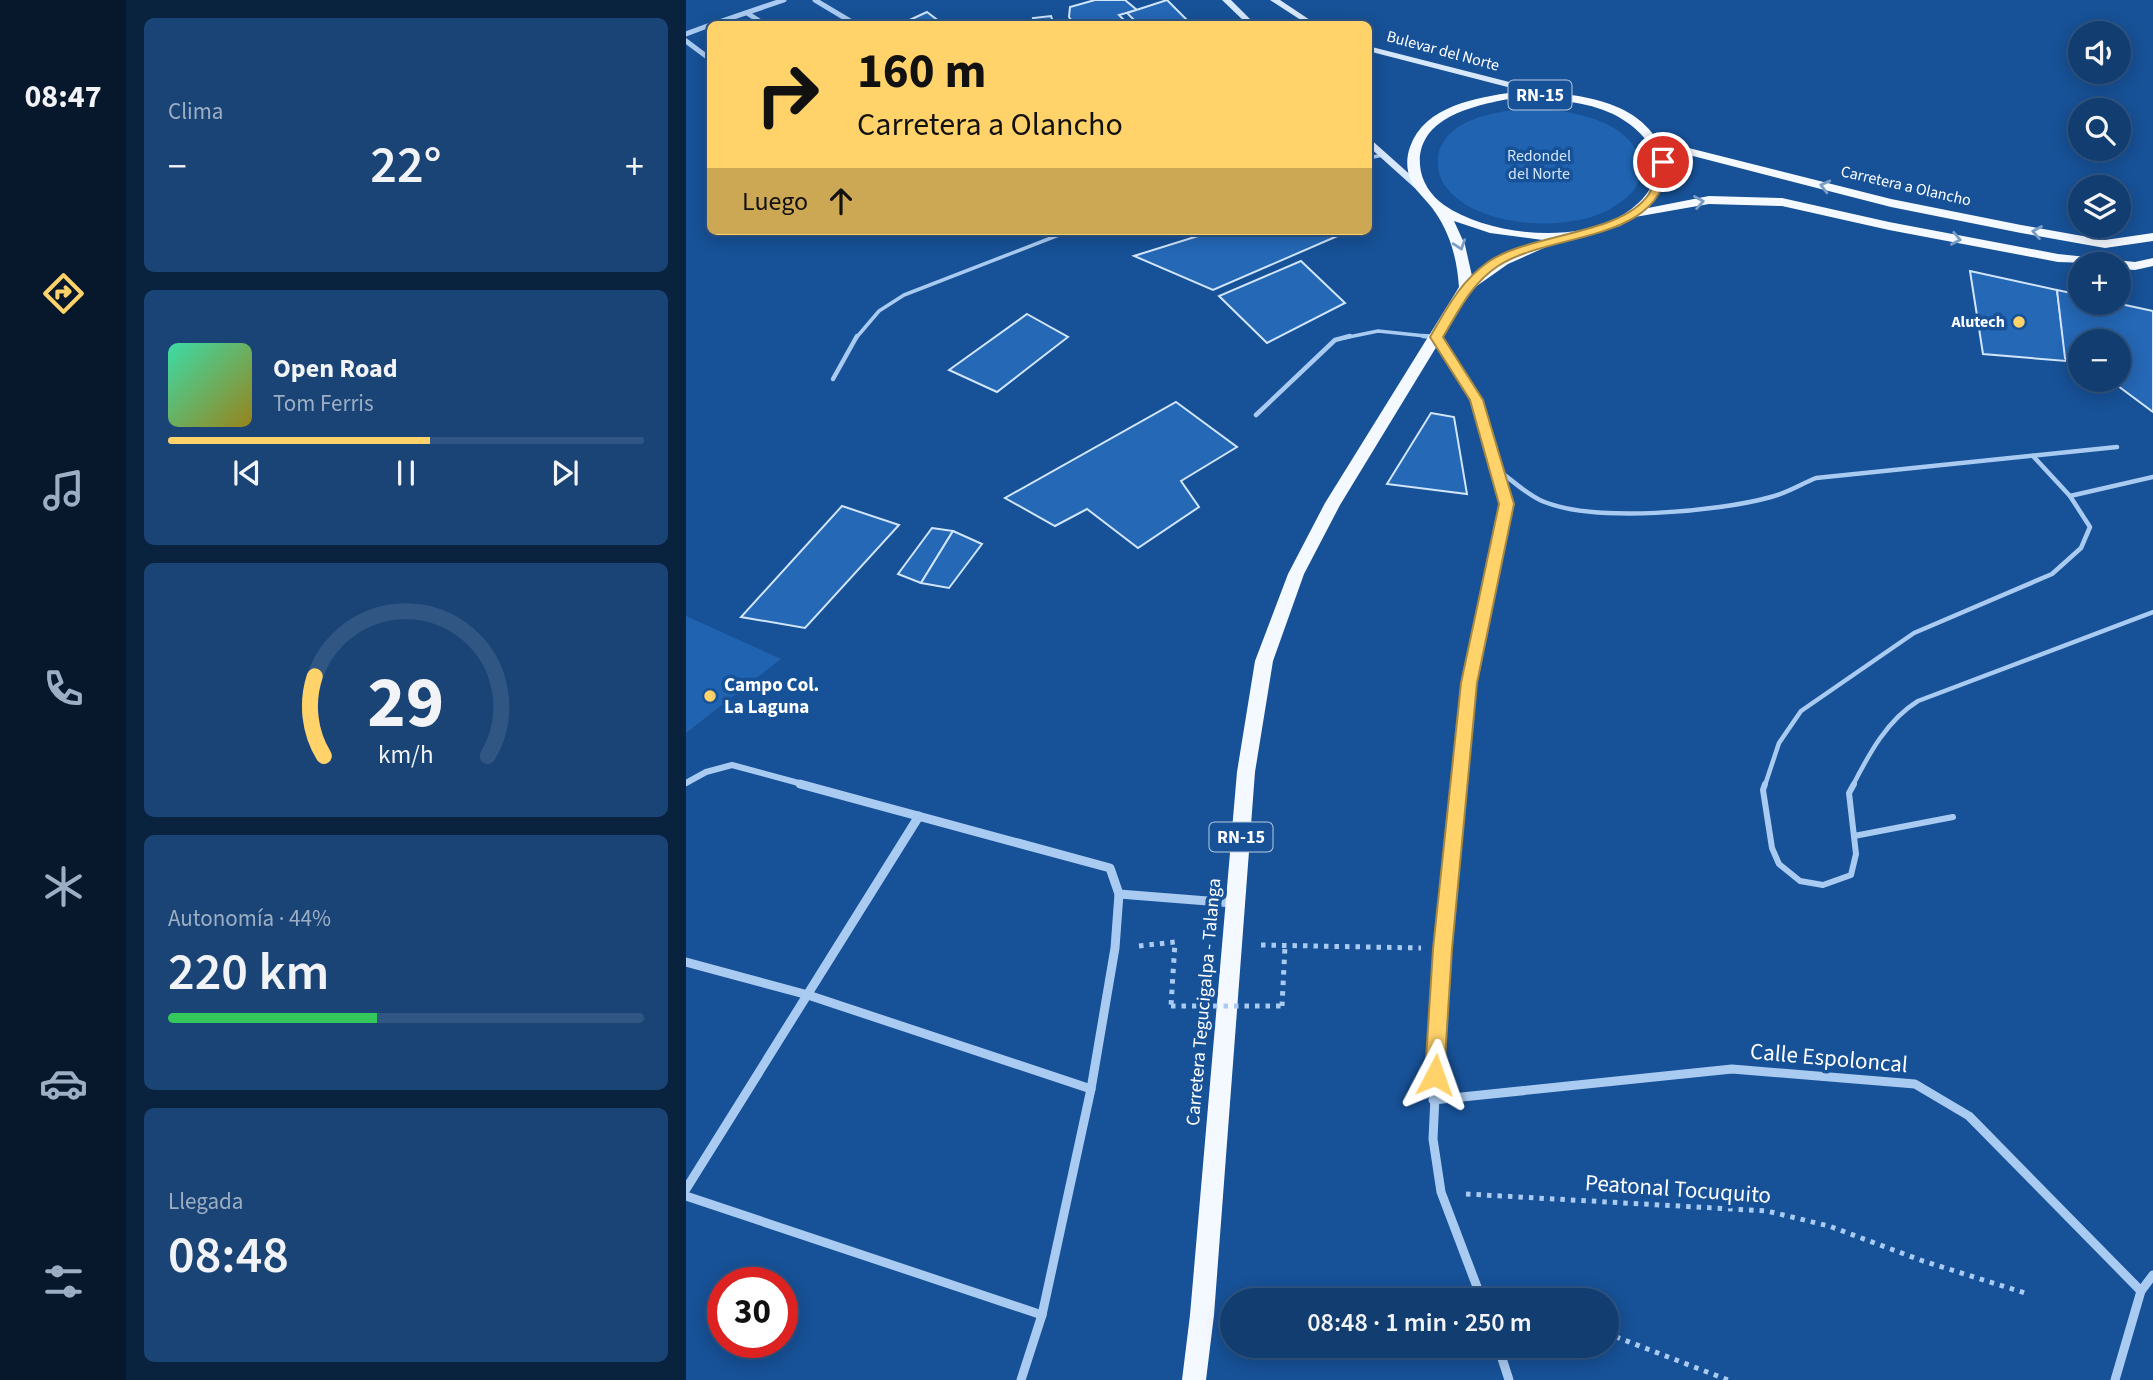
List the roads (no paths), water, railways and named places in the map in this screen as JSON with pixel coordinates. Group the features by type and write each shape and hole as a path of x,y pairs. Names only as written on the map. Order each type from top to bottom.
{"main road":[{"path":"1226,0 1248,21"},
{"path":"1274,0 1307,21"},
{"name":"Bulevar del Norte","path":"1372,49 1550,95"},
{"name":"RN-15","path":"1466,287 1464,258 1455,232 1439,207 1421,189 1412,168 1414,146 1427,127 1450,112 1480,101 1514,95 1550,95 1583,100 1608,108 1639,126 1655,143 1663,162 1662,181 1651,199 1632,215"},
{"name":"Carretera a Olancho","path":"1655,143 1891,203 2021,229 2105,244 2153,237"},
{"path":"1372,144 1421,189"},
{"name":"RN-15","path":"1437,337 1466,287 1494,264 1530,246 1605,227 1632,215 1709,200 1782,202 2068,259"},
{"name":"RN-15","path":"1439,207 1466,222 1499,232 1535,236 1572,235"},
{"name":"RN-15","path":"2131,267 2153,262"},
{"name":"Carretera Tegucigalpa - Talanga","path":"1194,1380 1202,1315 1247,772 1264,661 1296,574 1333,503 1437,337"}],"street":[{"path":"724,21 784,0"},
{"path":"815,0 850,21"},
{"path":"747,13 759,21"},
{"path":"686,34 707,27"},
{"path":"686,40 707,58"},
{"path":"1437,337 1477,400 1507,504 1469,683 1443,949 1433,1100 1433,1139 1441,1192 1477,1288"},
{"path":"686,783 706,772 732,765 1110,868 1119,894 1115,948 1091,1088 1042,1315 1021,1380"},
{"path":"686,1189 919,816"},
{"path":"1119,894 1235,903"},
{"path":"686,962 808,995 1091,1088"},
{"name":"Calle Espoloncal","path":"1433,1100 1732,1069 1915,1084 1969,1116 2141,1291"},
{"path":"686,1196 1042,1315"},
{"path":"2115,1380 2141,1291 2153,1275"},
{"path":"1501,1358 1509,1380"}],"lane":[{"path":"1372,157 1383,155"},
{"path":"833,379 858,333 878,308 904,295 1059,235"},
{"path":"1256,415 1335,341 1378,331 1437,337"},
{"path":"1497,469 1543,502 1624,513 1716,507 1772,497 1816,478 2117,447"},
{"path":"2033,456 2070,496 2090,527 2088,540 2066,564 2052,574 1914,633 1801,711 1779,743 1763,790 1772,848 1779,864 1800,881 1824,885 1852,875 1856,854 1849,793 1873,747 1905,709 1918,701 2153,612"},
{"path":"2070,496 2153,477"},
{"path":"1854,836 1954,817"}],"place":[{"name":"Alutech","path":"2019,322"},
{"name":"Campo Col. La Laguna","path":"710,696"}],"park label":[{"name":"Redondel del Norte","path":"1539,165"}]}
